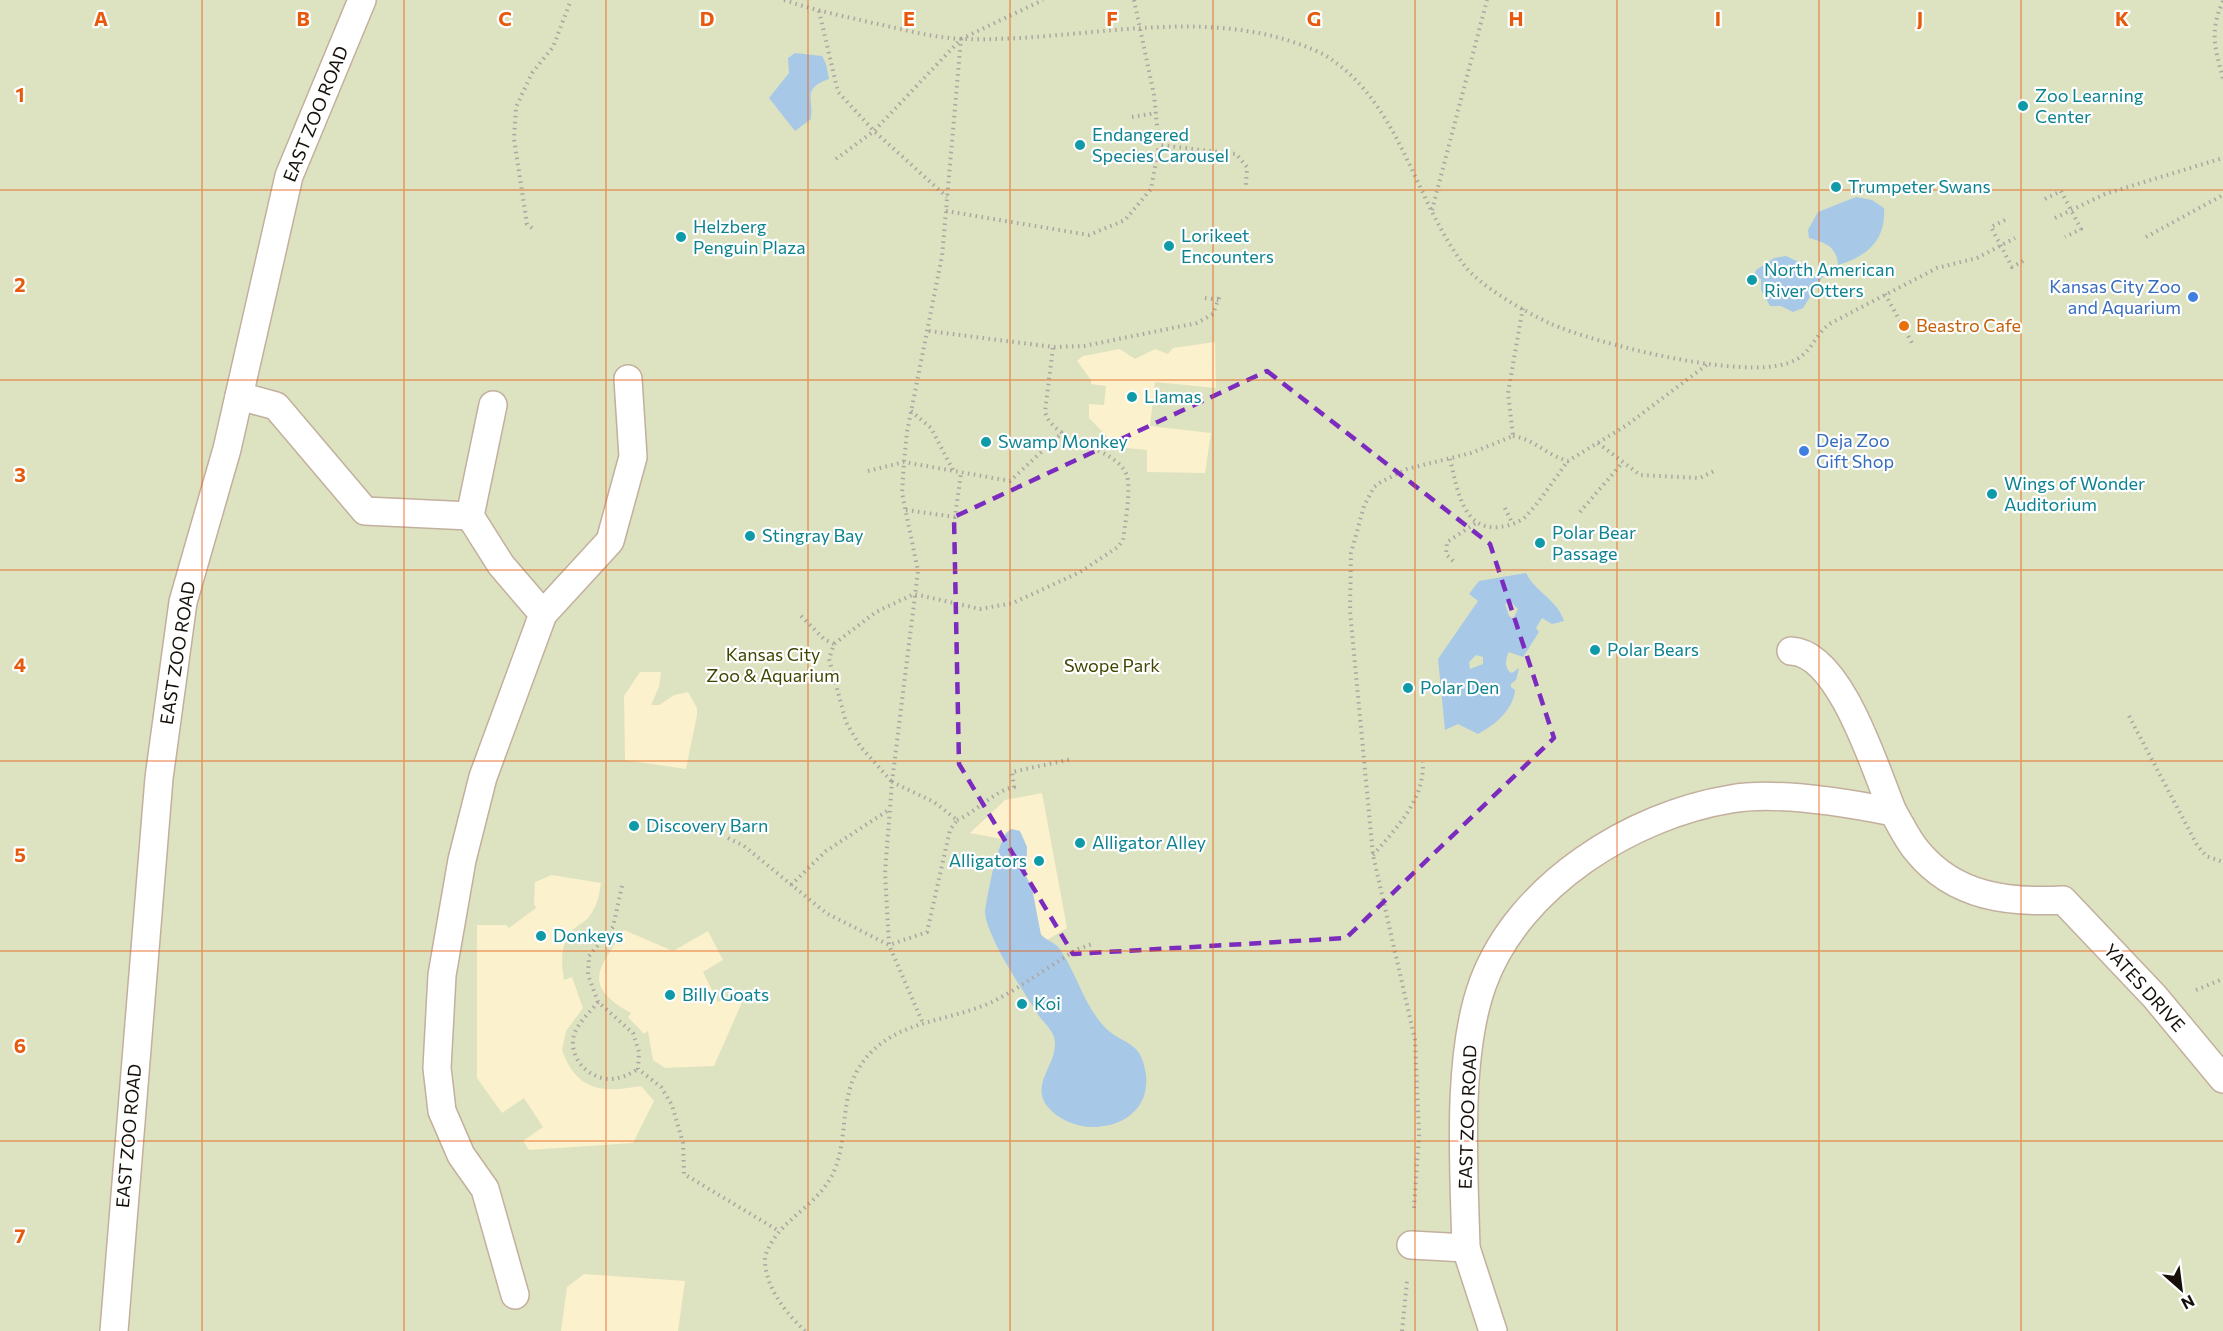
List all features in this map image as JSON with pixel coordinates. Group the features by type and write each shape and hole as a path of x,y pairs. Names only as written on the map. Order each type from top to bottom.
{"lane":[{"name":"EAST ZOO ROAD","path":"114,1331 160,766 183,602 239,396 289,176 362,0"},
{"path":"515,1295 485,1189 461,1155 442,1111 437,1068 442,975 462,860 483,777 543,614 610,541 633,458 628,379"},
{"path":"239,396 276,406 365,511 470,516"},
{"path":"493,405 470,516 501,565 543,614"},
{"path":"1791,651 1806,654 1816,660 1841,691 1893,812"},
{"name":"EAST ZOO ROAD","path":"1493,1331 1466,1248 1464,1168 1467,1063 1483,984 1499,949 1511,931 1555,885 1583,861 1630,830 1732,799 1763,797 1844,802 1893,812"},
{"name":"YATES DRIVE","path":"1893,812 1917,851 1937,872 1962,888 1989,896 2026,902 2063,900 2155,997 2223,1079"},
{"path":"1411,1245 1466,1248"}],"path":[{"path":"532,228 527,224 513,123 524,88 552,46 571,0"},
{"path":"784,0 915,33 962,39 1046,36 1139,22 1176,20"},
{"path":"836,159 874,131 962,39 1043,0"},
{"path":"946,212 1089,235 1125,220 1151,189 1159,145 1156,113 1134,0"},
{"path":"1432,210 1487,0"},
{"path":"2223,2 2214,21 2213,38 2223,80"},
{"path":"819,10 838,92 874,131 947,198"},
{"path":"1188,20 1251,26 1323,54 1346,70 1364,88 1392,129 1457,255 1476,278 1550,323 1648,354 1759,368 1786,364 1810,350 1825,327 1937,268 1977,258 2014,238"},
{"path":"922,1021 889,945 885,873 888,811 918,563 902,493 904,462 911,411 929,331 946,212 962,39"},
{"path":"1132,117 1156,113"},
{"path":"1159,145 1236,154 1247,167 1246,185"},
{"path":"2055,218 2105,194 2223,158"},
{"path":"2045,199 2061,190 2081,229 2065,237"},
{"path":"2146,237 2223,195"},
{"path":"2005,220 1991,227 2012,267 2025,260"},
{"path":"1885,294 1912,343"},
{"path":"929,331 1053,348 1084,346 1197,323 1213,314 1219,298 1205,298"},
{"path":"1513,436 1508,393 1523,307"},
{"path":"957,820 934,802 892,782 860,746 846,722 829,659 834,644 876,612 914,594 968,607 996,608 1049,588 1118,548 1124,533 1127,476 1110,459 1051,425 1045,412 1053,348"},
{"path":"1450,459 1459,496 1476,523 1487,528 1512,524 1524,517 1568,461 1598,443 1710,363"},
{"path":"911,411 931,428 953,471"},
{"path":"868,471 904,462 1010,481 1063,432"},
{"path":"1402,1331 1419,1136 1417,1056 1410,1008 1373,855 1350,611 1349,574 1353,541 1364,506 1374,487 1407,469 1450,459 1513,436 1523,438 1558,459 1568,461"},
{"path":"1598,443 1640,475 1700,478 1716,470"},
{"path":"1580,512 1623,462"},
{"path":"906,510 955,517 961,472"},
{"path":"1505,508 1512,524"},
{"path":"1453,561 1446,554 1447,542 1476,523"},
{"path":"801,616 824,639 834,644"},
{"path":"2129,716 2197,845 2206,856 2223,862"},
{"path":"728,838 744,846 826,913 889,945 927,932 950,830 957,820 968,816 1000,790 1014,787 1012,772 1072,759"},
{"path":"1373,855 1411,809 1421,787 1423,762"},
{"path":"791,885 826,851 888,811"},
{"path":"622,886 613,927 589,956 587,963 590,986 598,1002 633,1033 639,1052 638,1069"},
{"path":"805,1331 776,1296 765,1266 767,1250 779,1231 823,1189 836,1167 851,1084 865,1060 875,1048 922,1021 970,1011 1019,985 1064,957 1092,944"},
{"path":"2190,992 2223,979"},
{"path":"598,1002 576,1031 573,1049 578,1060 588,1072 601,1078 619,1078 638,1069"},
{"path":"638,1069 661,1087 672,1106 683,1143 684,1174 779,1231"}],"highlighted area":[{"path":"1267,371 1490,544 1554,738 1346,938 1073,954 959,764 954,517"}],"green space":[{"name":"Swope Park","path":"0,0 2223,0 2223,1331 0,1331"}],"sand":[{"path":"1215,342 1216,388 1155,382 1150,426 1211,433 1205,473 1147,472 1147,450 1117,447 1089,418 1089,404 1104,405 1106,386 1091,384 1091,380 1077,361 1083,356 1120,349 1135,359 1155,349 1168,354 1173,348"},
{"path":"640,672 661,672 659,687 651,705 659,705 674,695 688,692 697,708 686,769 625,760 624,696"},
{"path":"1042,793 1067,928 1047,940 1039,932 1032,888 1026,876 1027,847 1006,832 1002,839 970,833 1005,800"},
{"path":"552,875 601,883 594,910 573,930 564,947 562,960 564,980 572,977 583,1008 566,1031 562,1050 568,1064 584,1082 603,1089 641,1086 654,1101 633,1143 529,1150 523,1141 543,1127 524,1098 502,1113 477,1078 477,925 506,925 509,928 536,908 534,904 535,882"},
{"path":"624,930 673,951 708,931 723,960 703,972 718,1002 738,992 743,1000 714,1066 665,1068 653,1060 648,1031 644,1034 628,1017 631,1013 605,994 599,975 608,955"},
{"path":"584,1274 685,1281 678,1331 561,1331 567,1287"}],"water":[{"path":"795,53 822,56 829,79 820,83 812,91 811,119 795,131 769,98 789,73 788,58"},
{"path":"1856,197 1872,200 1884,208 1882,229 1873,245 1866,251 1838,265 1833,250 1820,241 1809,238 1808,230 1818,212"},
{"path":"1786,256 1803,264 1806,276 1823,276 1803,308 1793,312 1781,306 1770,306 1761,290 1761,279 1754,276 1756,270 1774,258"},
{"path":"1526,573 1535,586 1557,607 1564,621 1552,624 1542,618 1536,628 1539,632 1523,657 1509,652 1506,666 1512,673 1519,668 1516,680 1511,684 1515,690 1514,697 1502,716 1478,734 1458,724 1445,730 1438,659 1478,601 1469,594 1479,581","holes":["1511,602 1518,609 1513,619 1509,616 1505,604","1476,655 1483,657 1483,664 1470,669 1469,662"]},
{"path":"1011,829 1020,831 1027,847 1026,876 1032,888 1041,935 1059,948 1101,1023 1108,1031 1129,1043 1140,1054 1146,1075 1145,1094 1137,1108 1125,1119 1110,1125 1093,1127 1060,1118 1047,1106 1042,1097 1043,1080 1055,1046 1054,1037 1001,954 990,930 985,911 997,854 1006,834"}],"place":[{"name":"Zoo Learning Center","path":"2023,106"},
{"name":"Endangered Species Carousel","path":"1080,145"},
{"name":"Trumpeter Swans","path":"1836,187"},
{"name":"Helzberg Penguin Plaza","path":"681,237"},
{"name":"Lorikeet Encounters","path":"1169,246"},
{"name":"North American River Otters","path":"1752,280"},
{"name":"Kansas City Zoo and Aquarium","path":"2193,297"},
{"name":"Beastro Cafe","path":"1904,326"},
{"name":"Llamas","path":"1132,397"},
{"name":"Swamp Monkey","path":"986,442"},
{"name":"Deja Zoo Gift Shop","path":"1804,451"},
{"name":"Wings of Wonder Auditorium","path":"1992,494"},
{"name":"Stingray Bay","path":"750,536"},
{"name":"Polar Bear Passage","path":"1540,543"},
{"name":"Polar Bears","path":"1595,650"},
{"name":"Polar Den","path":"1408,688"},
{"name":"Discovery Barn","path":"634,826"},
{"name":"Alligator Alley","path":"1080,843"},
{"name":"Alligators","path":"1039,861"},
{"name":"Donkeys","path":"541,936"},
{"name":"Billy Goats","path":"670,995"},
{"name":"Koi","path":"1022,1004"}],"park label":[{"name":"Kansas City Zoo & Aquarium","path":"773,665"}]}
